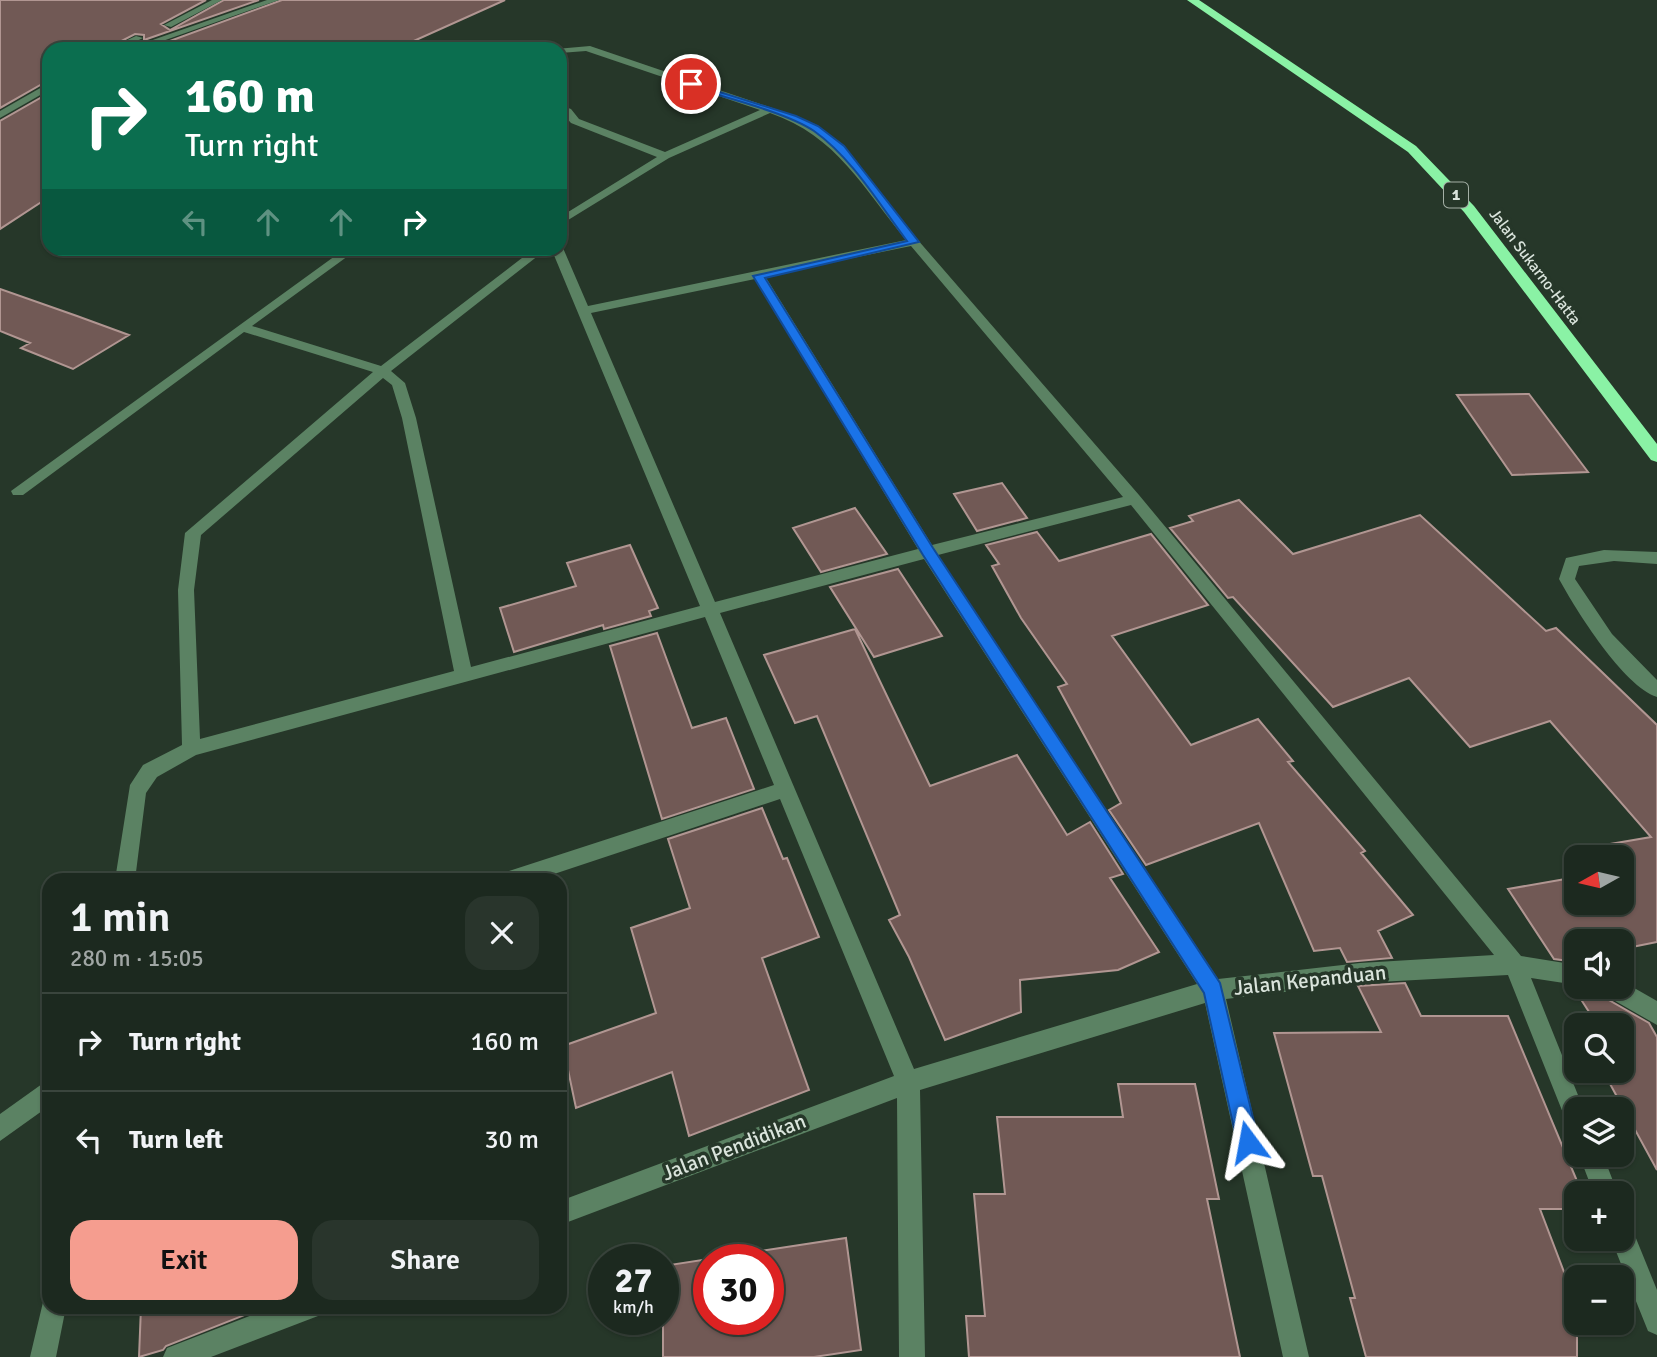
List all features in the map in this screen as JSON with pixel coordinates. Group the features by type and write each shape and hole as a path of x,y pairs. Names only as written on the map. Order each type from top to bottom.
{"highway":[{"name":"Jalan Sukarno-Hatta","path":"1192,0 1412,149 1469,209 1657,456"}],"street":[{"path":"127,42 218,0"},
{"path":"152,42 275,0"},
{"path":"567,49 587,48 769,110 815,128 841,148 914,242 1134,499 1515,965 1568,1097"},
{"path":"0,103 42,82"},
{"path":"0,115 42,90"},
{"path":"567,218 665,156 769,110"},
{"path":"567,111 575,121 665,156"},
{"path":"582,311 914,242"},
{"path":"18,491 344,256"},
{"path":"191,749 186,590 193,533 383,371 532,256"},
{"path":"560,256 908,1082 912,1357"},
{"path":"759,276 928,552 1213,990 1296,1357"},
{"path":"242,327 383,371 398,383 409,418 464,676"},
{"path":"126,873 136,791 150,771 191,749 710,609 1134,499"},
{"path":"1657,558 1608,554 1587,557 1572,562 1567,579 1584,611 1611,647 1657,690"},
{"path":"530,873 786,789"},
{"name":"Jalan Kepanduan","path":"908,1082 1213,990 1360,973 1515,965 1564,973"},
{"path":"1634,998 1657,1014"},
{"name":"Jalan Pendidikan","path":"567,1210 908,1082"},
{"path":"0,1129 42,1096"},
{"path":"1629,1251 1657,1322"},
{"path":"43,1357 52,1314"},
{"path":"176,1357 290,1314"}],"building":[{"path":"0,0 206,0 161,24 170,30 224,0 259,0 144,40 144,35 135,34 120,42 42,42 42,84 0,108"},
{"path":"282,0 505,0 412,42 167,42"},
{"path":"42,97 42,202 0,229 0,121"},
{"path":"0,289 129,335 73,369 21,348 30,343 0,331"},
{"path":"1529,394 1588,472 1512,475 1457,395"},
{"path":"1002,483 1027,518 977,531 954,494"},
{"path":"1239,500 1293,554 1420,515 1546,631 1556,628 1657,725 1657,942 1634,947 1634,929 1564,929 1564,960 1554,959 1508,889 1564,879 1564,915 1634,915 1634,845 1604,845 1651,837 1550,721 1470,747 1409,678 1333,707 1233,597 1228,598 1170,528 1193,521 1189,516"},
{"path":"855,508 887,554 821,572 793,528"},
{"path":"1037,532 1059,561 1151,534 1208,605 1112,636 1191,745 1258,719 1293,761 1288,762 1365,851 1361,853 1413,915 1378,931 1392,958 1347,962 1340,948 1314,951 1259,823 1146,865 1109,810 1121,803 1058,687 1067,684 1021,618 992,566 999,564 986,545"},
{"path":"630,545 658,608 649,611 651,616 604,629 603,625 514,652 500,608 576,586 567,563"},
{"path":"898,569 942,636 874,657 830,587"},
{"path":"855,629 930,786 1017,755 1067,835 1090,822 1123,874 1110,878 1159,952 1118,970 1020,980 1021,1012 945,1040 909,957 889,920 900,915 817,716 795,723 764,655"},
{"path":"657,633 692,728 726,718 754,789 662,819 610,646"},
{"path":"762,808 783,859 787,858 819,937 762,958 809,1090 689,1136 672,1072 576,1108 567,1065 567,1045 656,1013 631,928 690,908 668,839"},
{"path":"1405,983 1421,1016 1508,1016 1564,1150 1564,1167 1571,1167 1577,1181 1564,1181 1564,1209 1540,1209 1564,1272 1564,1335 1577,1335 1577,1357 1366,1357 1350,1298 1355,1298 1322,1176 1313,1176 1274,1033 1381,1032 1358,986"},
{"path":"1581,999 1607,999 1632,1013 1590,1013"},
{"path":"1634,1014 1649,1023 1657,1037 1657,1170 1634,1128 1634,1097 1617,1097 1610,1083 1634,1083"},
{"path":"1118,1084 1195,1084 1219,1199 1207,1199 1240,1357 969,1357 966,1316 985,1316 974,1194 1005,1194 997,1117 1123,1117"},
{"path":"846,1238 861,1350 814,1357 663,1357 663,1335 679,1335 679,1264 693,1261 693,1335 784,1335 784,1247"},
{"path":"141,1314 247,1314 166,1346 163,1350 139,1357"}],"route":[{"path":"691,84 815,128 841,148 914,242 759,276 928,552 1213,990 1248,1142"}]}
